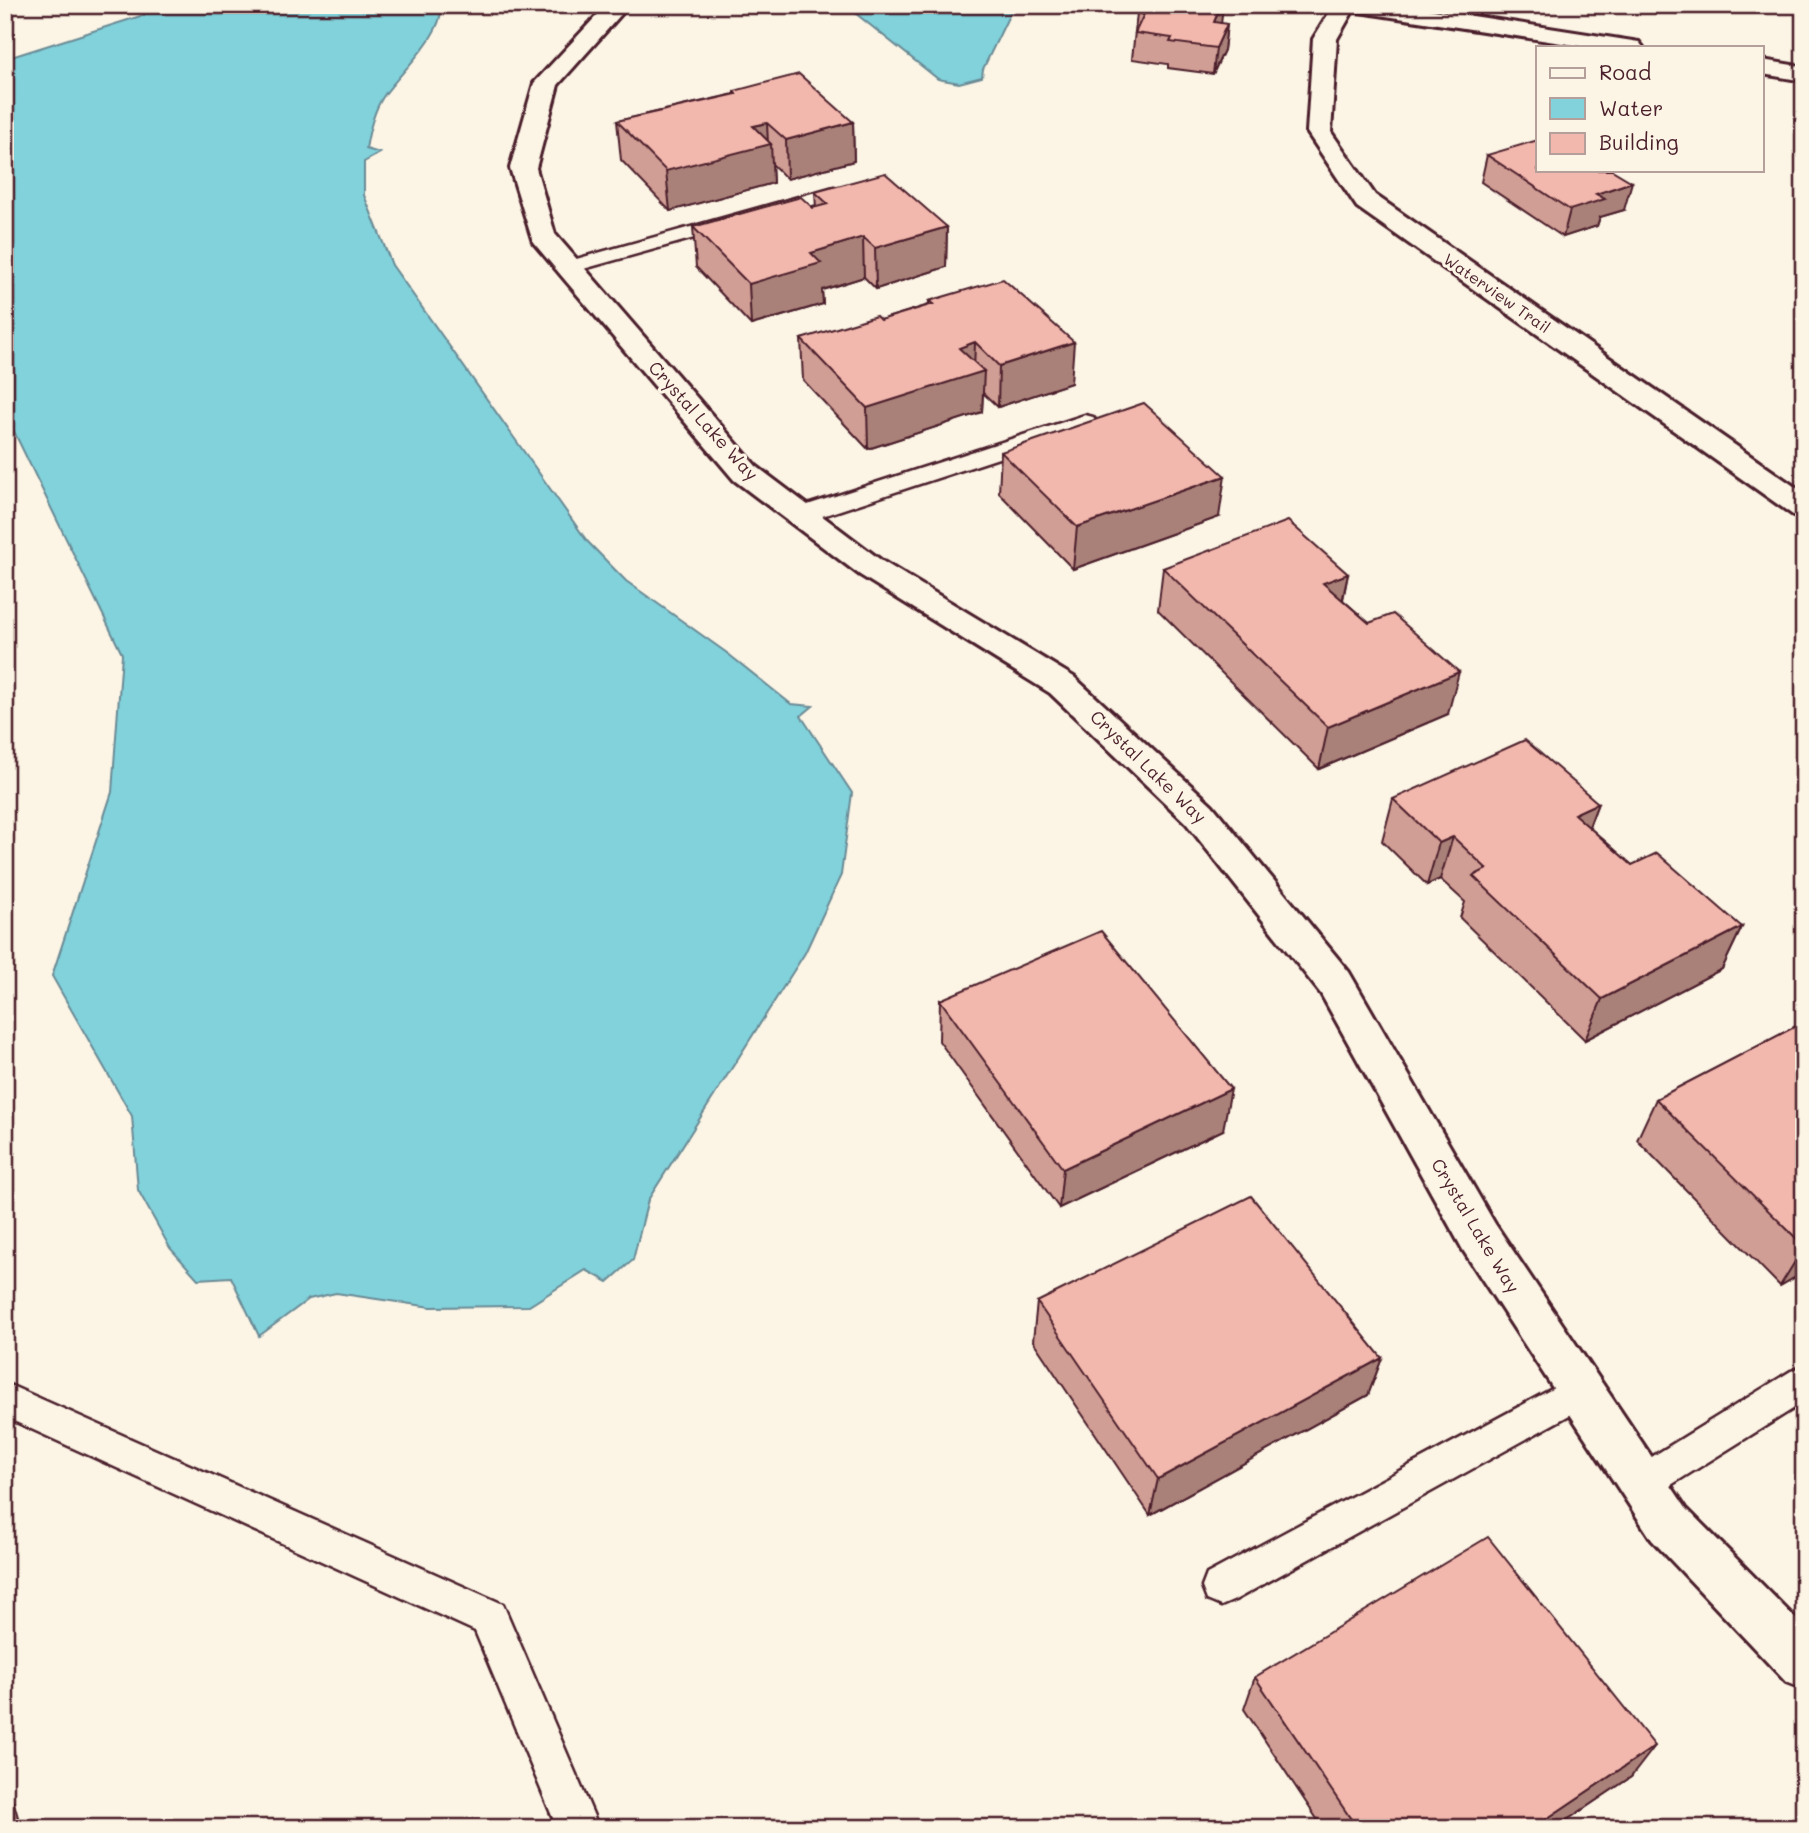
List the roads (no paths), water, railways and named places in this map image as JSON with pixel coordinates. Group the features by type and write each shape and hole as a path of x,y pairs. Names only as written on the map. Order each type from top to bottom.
{"street":[{"name":"Crystal Lake Way","path":"612,5 613,11 546,83 523,168 542,236 745,473 872,568 1062,685 1199,814 1335,983 1479,1237 1669,1524 1804,1664"},
{"name":"Waterview Trail","path":"1345,5 1325,39 1320,132 1366,201 1804,508"},
{"path":"1356,5 1624,46"},
{"path":"1764,67 1804,74"}],"lane":[{"path":"569,267 834,193"},
{"path":"802,515 1085,422"},
{"path":"1642,1483 1804,1382"},
{"path":"1221,1587 1580,1390"},
{"path":"5,1399 489,1618 578,1828"}],"water":[{"path":"175,5 441,5 436,28 429,41 380,103 367,142 366,149 380,153 364,162 364,195 392,265 587,541 626,581 727,653 791,704 813,706 801,716 852,793 841,875 805,953 648,1200 633,1260 608,1282 586,1270 529,1306 431,1307 336,1293 309,1299 259,1336 231,1277 198,1279 170,1248 138,1190 132,1116 52,976 112,792 122,654 5,413 5,59"},
{"path":"845,5 1014,5 983,69 982,77 959,83 938,79"}]}
